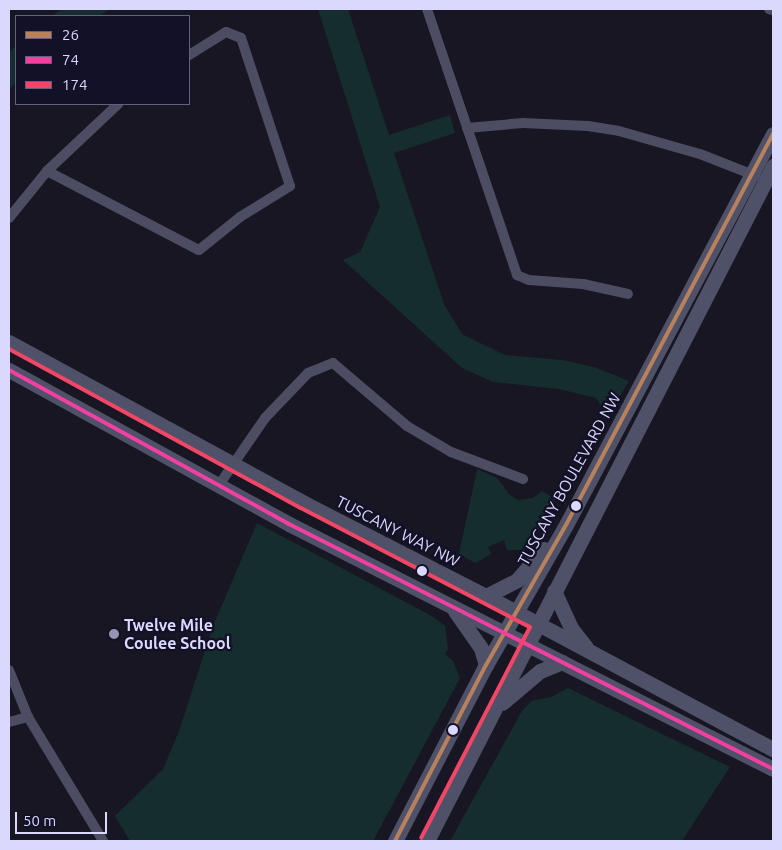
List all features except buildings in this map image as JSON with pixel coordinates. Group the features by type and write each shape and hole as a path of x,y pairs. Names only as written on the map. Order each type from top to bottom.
{"street":[{"path":"427,9 517,275 529,280 583,284 628,294"},
{"path":"47,171 199,250 240,217 290,186 241,38 226,32 190,53"},
{"path":"9,218 47,171 100,117 117,105"},
{"path":"467,128 523,123 596,127 691,151 764,174"},
{"name":"TUSCANY BOULEVARD NW","path":"427,841 554,591 647,417 764,174 773,134"},
{"name":"TUSCANY BOULEVARD NW","path":"395,841 486,665 764,174"},
{"name":"TUSCANY WAY NW","path":"9,342 233,464 773,749"},
{"path":"219,485 266,418 308,373 333,363 407,426 451,452 522,480"},
{"path":"9,370 219,485 451,606 773,769"},
{"path":"486,596 517,580 567,523"},
{"path":"554,591 571,628 590,652"},
{"path":"451,606 476,640 486,665"},
{"path":"495,709 540,671 562,662"},
{"path":"9,670 13,698 28,717 103,841"},
{"path":"9,722 28,717"}],"green space":[{"path":"62,9 110,9 101,15 53,15"},
{"path":"318,9 348,9 389,135 450,115 455,133 394,153 444,304 462,334 505,355 562,360 594,367 629,381 608,416 596,398 559,389 493,382 462,368 343,260 360,252 380,207"},
{"path":"15,47 15,83 9,90 9,52"},
{"path":"477,469 497,478 510,495 518,500 533,498 542,491 555,499 538,532 524,550 507,550 504,540 488,547 491,554 475,563 459,554"},
{"path":"257,523 432,616 445,626 448,649 445,654 453,661 460,678 373,841 130,841 115,816 163,769 179,731 213,626"},
{"path":"568,688 730,767 682,841 450,841 522,711 531,701 551,697"}],"transit line":[{"name":"26","path":"395,841 486,665 567,523 773,134"},
{"name":"174","path":"9,349 301,508 530,627 421,838"},
{"name":"74","path":"9,370 289,524 773,769"}],"place":[{"name":"Twelve Mile Coulee School","path":"114,634"}]}
